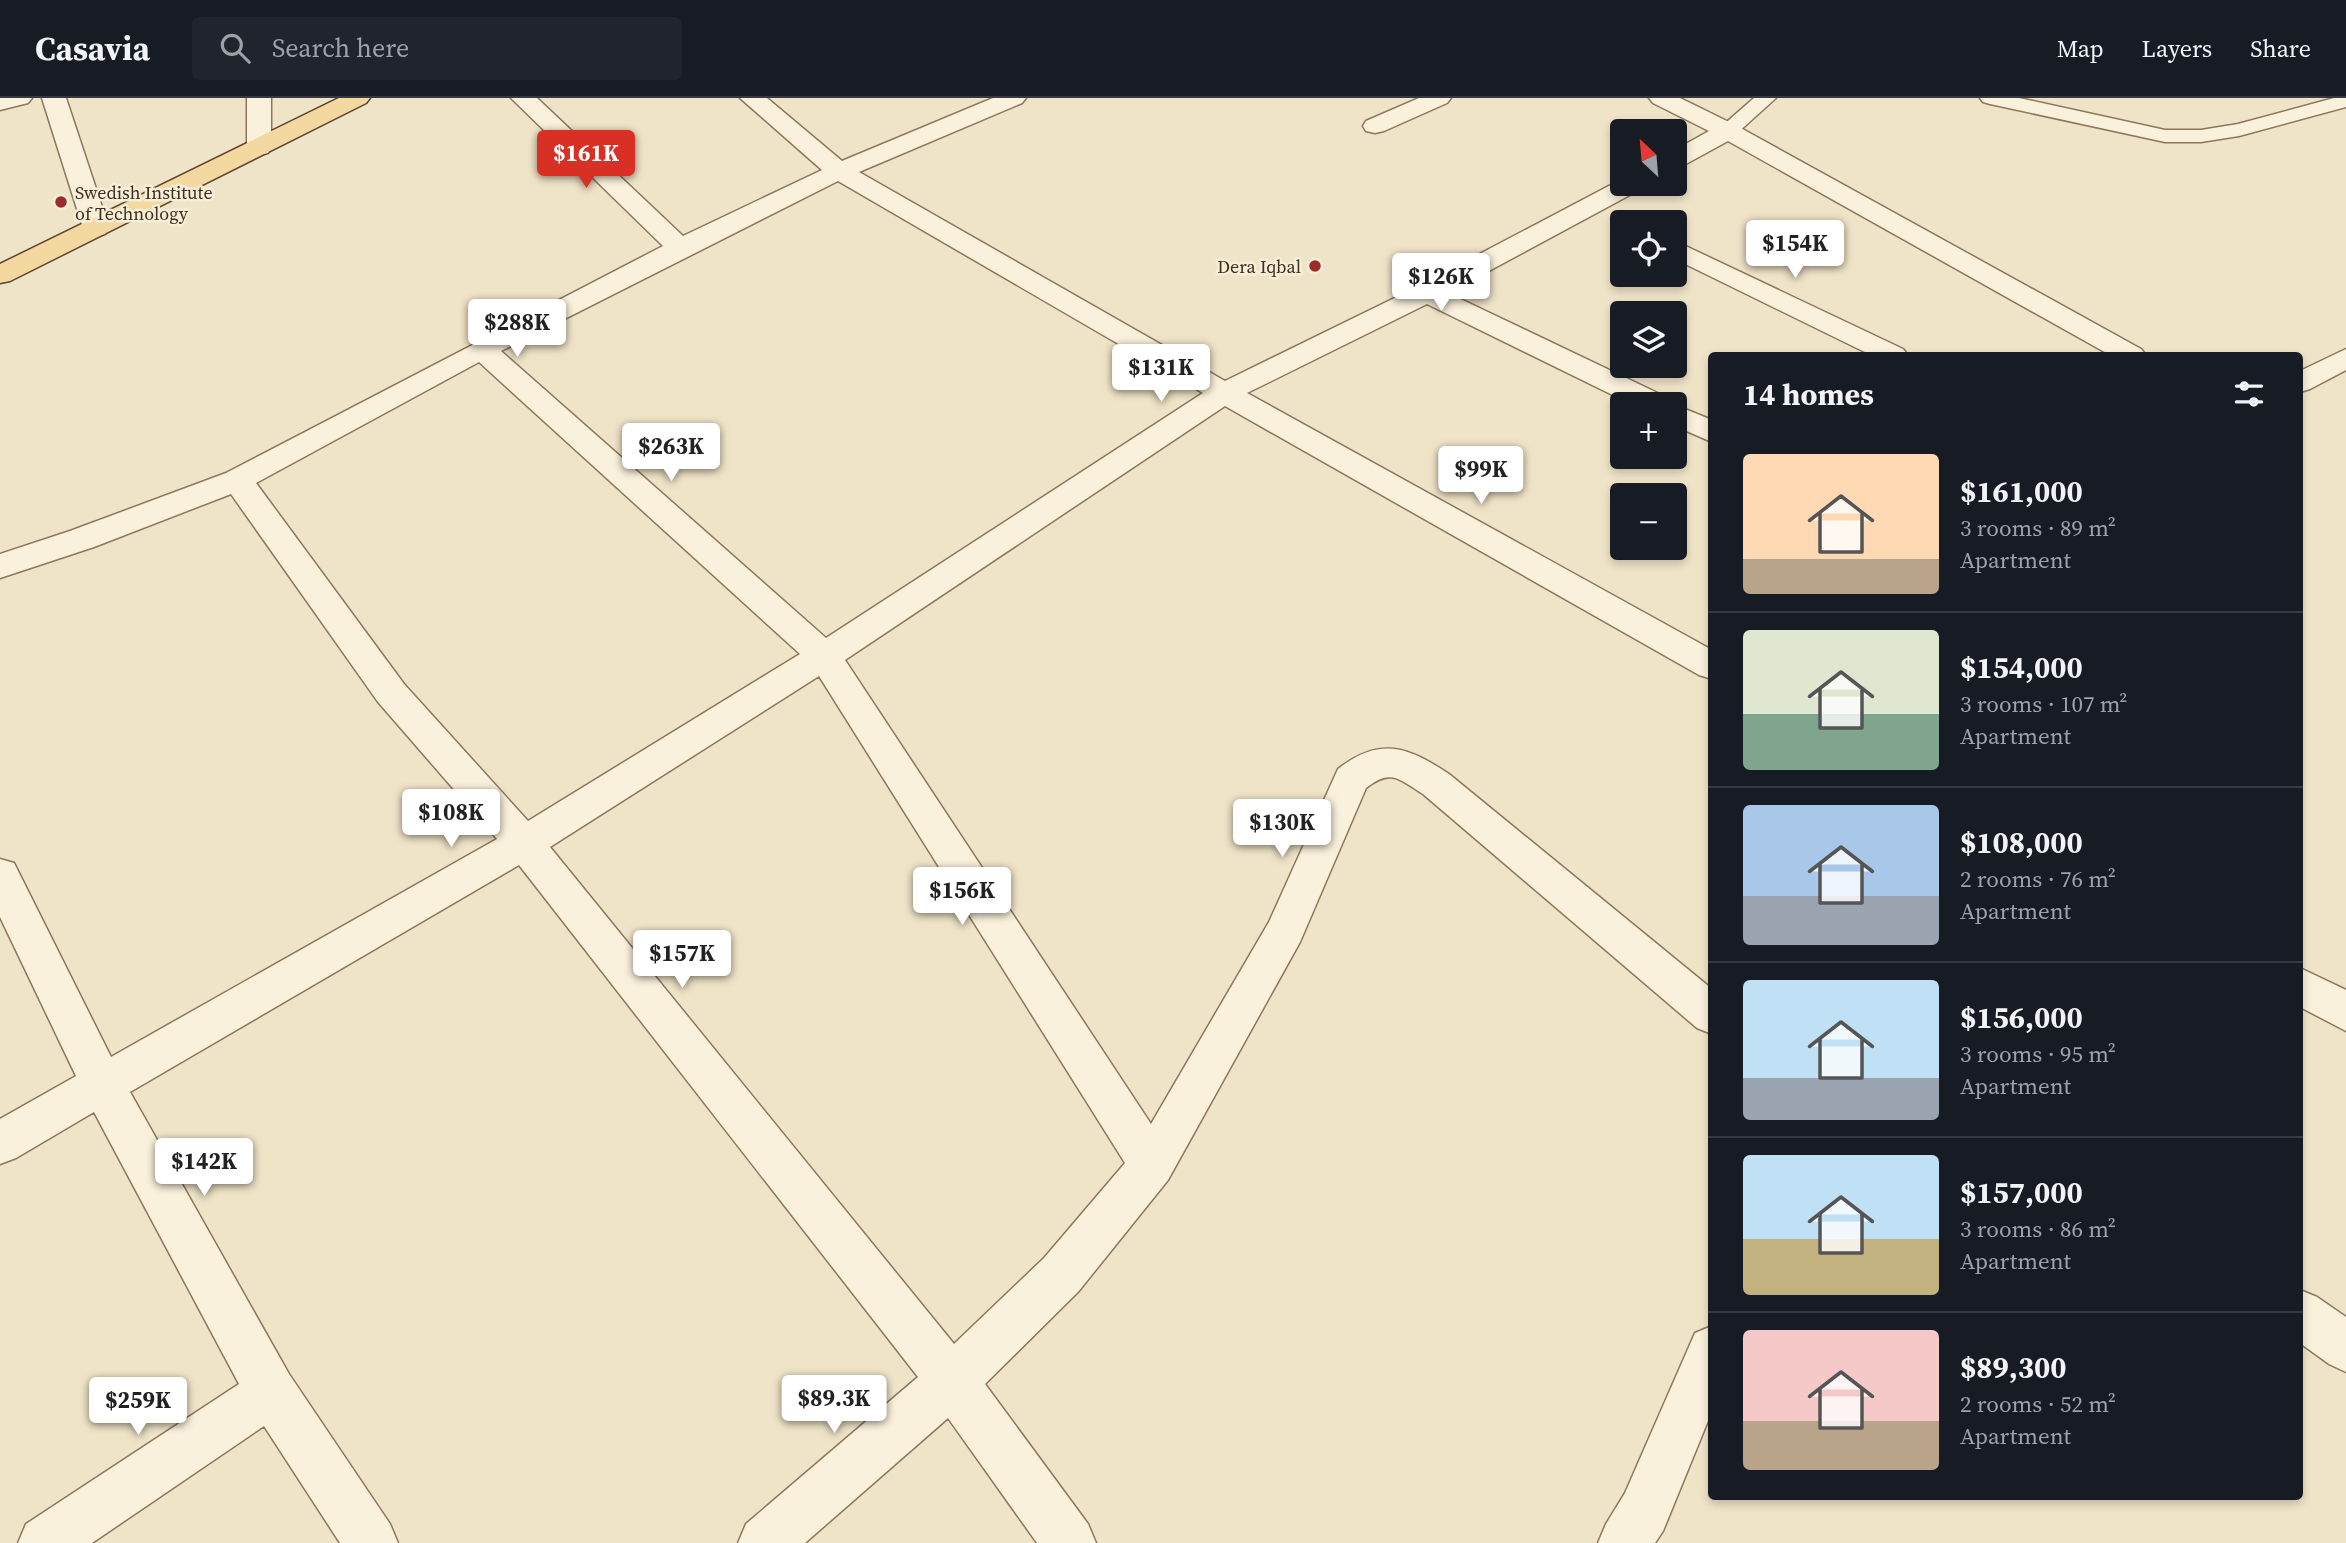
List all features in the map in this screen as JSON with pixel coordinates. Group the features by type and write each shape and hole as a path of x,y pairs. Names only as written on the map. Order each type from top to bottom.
{"main road":[{"path":"0,275 358,98"}],"street":[{"path":"0,103 20,98"},
{"path":"54,98 96,228"},
{"path":"258,98 259,148"},
{"path":"523,98 680,248"},
{"path":"752,98 839,171 1224,393 1708,664"},
{"path":"0,566 82,539 237,480 482,349 680,248 839,171 1014,98"},
{"path":"1375,126 1439,98"},
{"path":"1661,98 1728,131 2126,352"},
{"path":"1687,153 1728,131"},
{"path":"0,1143 524,843 824,656 1224,393 1427,293 1600,213 1619,196"},
{"path":"1687,255 1887,352"},
{"path":"1427,293 1630,392"},
{"path":"482,349 824,656 1152,1166"},
{"path":"2303,381 2346,358"},
{"path":"1687,420 1708,430"},
{"path":"237,480 391,693 524,843 952,1381 1069,1543"},
{"path":"765,1543 952,1381 1061,1275 1152,1166 1286,930 1351,779 1366,765 1387,759 1411,767 1436,784 1708,1012"},
{"path":"0,875 102,1084 271,1392 371,1543"},
{"path":"2303,988 2346,1012"},
{"path":"2303,1316 2346,1347"},
{"path":"1625,1543 1644,1512 1708,1360"},
{"path":"45,1543 271,1392"}],"lane":[{"path":"1728,131 1766,98"},
{"path":"1990,98 2165,136 2201,136 2239,130 2346,101"}],"place":[{"name":"Swedish Institute of Technology","path":"61,202"},
{"name":"Dera Iqbal","path":"1315,266"}]}
